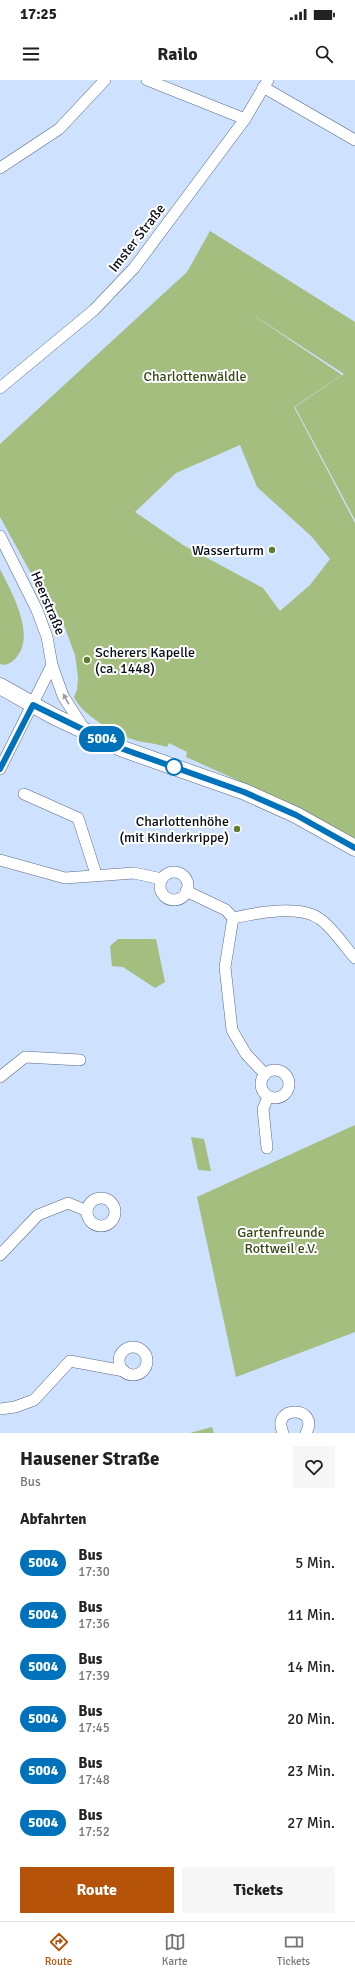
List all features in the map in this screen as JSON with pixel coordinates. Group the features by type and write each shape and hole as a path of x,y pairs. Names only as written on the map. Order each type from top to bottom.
{"main road":[{"path":"0,686 33,705 123,749 244,792 296,815 355,848"}],"street":[{"path":"0,168 59,129 105,80"},
{"path":"147,80 244,119"},
{"path":"265,84 355,140"},
{"name":"Imster Straße","path":"0,388 94,310 134,268 244,119 265,84"},
{"name":"Heerstraße","path":"0,536 37,610 47,637 52,665 63,696 85,731"},
{"path":"0,769 52,665"},
{"path":"24,794 78,818 96,874"},
{"path":"0,860 65,878 96,874 134,873 162,879"},
{"path":"172,872 181,874 186,881 186,891 181,898 172,900 168,899 161,892 160,888 162,879 172,872"},
{"path":"186,891 226,910 233,918"},
{"path":"233,918 258,912 309,913 321,919 355,958"},
{"path":"233,918 225,967 232,1030 246,1054 265,1074"},
{"path":"0,1077 25,1057 80,1060"},
{"path":"278,1070 286,1076 289,1084 288,1089 278,1098 268,1097 261,1086 262,1078 269,1071 278,1070"},
{"path":"267,1148 263,1109 268,1097"},
{"path":"0,1256 38,1215 68,1203 87,1211"},
{"path":"0,1409 15,1407 34,1400 70,1361 124,1371"},
{"path":"283,1433 281,1424 284,1416 296,1411 301,1413 308,1420 308,1429 306,1433"}],"green space":[{"name":"Charlottenwäldle","path":"210,231 355,322 355,520 295,407 344,374 250,313 342,375 294,407 355,523 355,840 306,811 186,757 187,752 169,743 167,747 131,739 107,728 83,710 74,697 77,690 78,677 75,655 62,620 49,606 0,517 0,444 187,272","holes":["240,445 257,487 311,536 330,559 310,585 280,611 263,588 183,545 135,512 176,473"]},
{"path":"0,569 20,614 24,638 22,649 16,658 11,663 5,665 0,664"},
{"path":"118,939 156,939 165,982 155,988 123,967 112,966 110,946"},
{"name":"Gartenfreunde Rottweil e.V.","path":"355,1125 355,1332 236,1377 197,1197"},
{"path":"191,1137 204,1139 211,1171 198,1170"},
{"path":"212,1427 214,1433 190,1433"}],"bus line":[{"name":"5004","path":"0,769 33,705 123,749 244,792 296,815 355,848"}],"place":[{"name":"Wasserturm","path":"272,550"},
{"name":"Scherers Kapelle (ca. 1448)","path":"87,660"},
{"name":"Charlottenhöhe (mit Kinderkrippe)","path":"237,829"}]}
